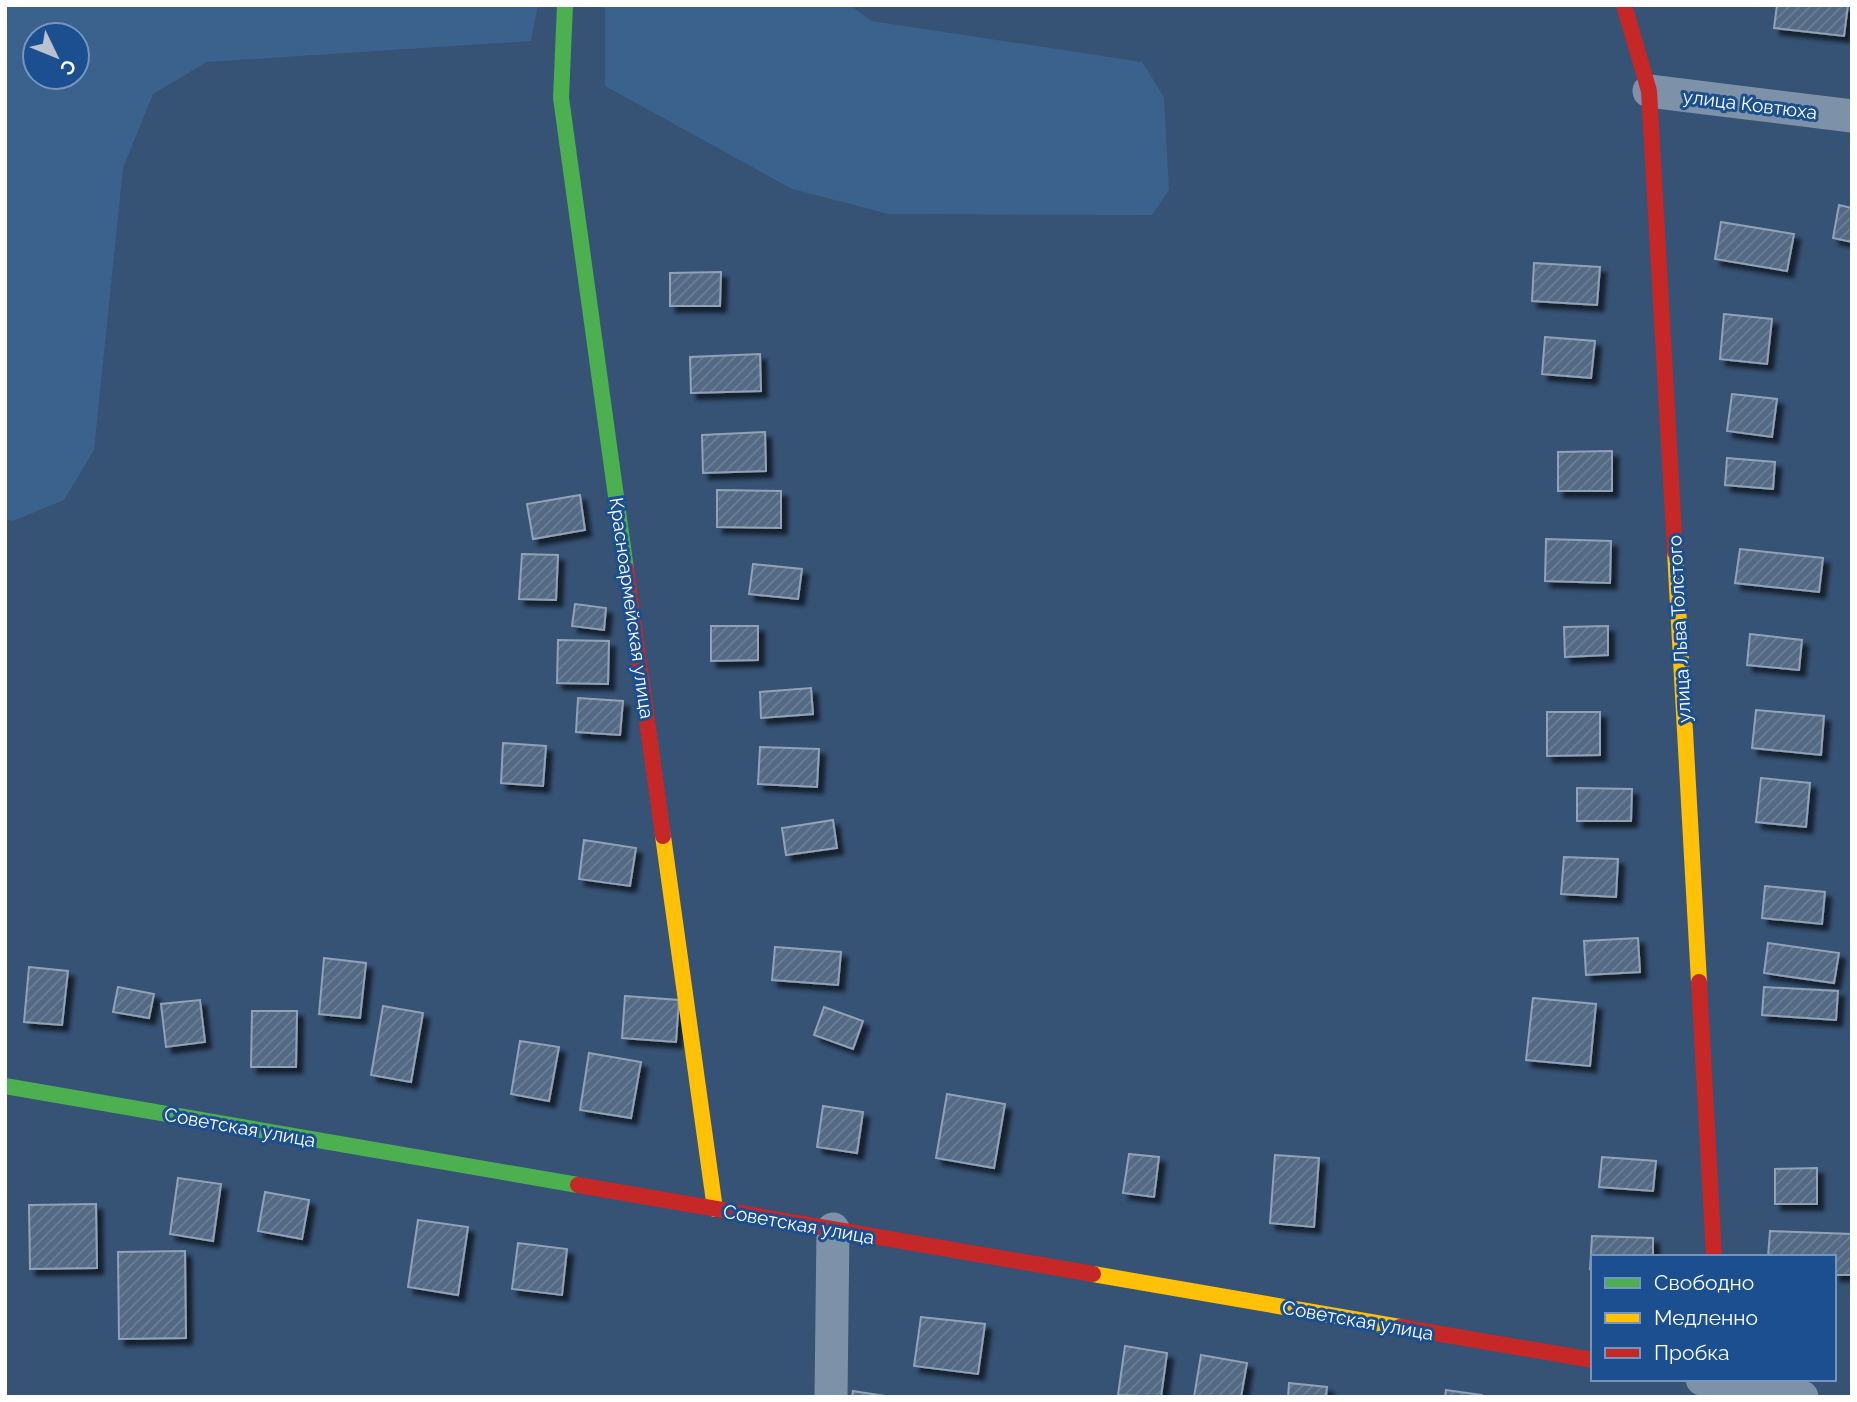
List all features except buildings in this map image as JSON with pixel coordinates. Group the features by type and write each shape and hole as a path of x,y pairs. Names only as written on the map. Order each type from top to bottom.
{"street":[{"name":"Красноармейская улица","path":"565,5 561,98 715,1209"},
{"name":"улица Льва Толстого","path":"1624,5 1649,91 1714,1255"},
{"name":"улица Ковтюха","path":"1649,91 1852,116"},
{"name":"Советская улица","path":"5,1086 1591,1360"},
{"path":"831,1397 833,1229"},
{"path":"1716,1384 1802,1397"}],"water":[{"path":"5,5 538,5 531,41 207,62 153,94 123,168 94,450 64,500 13,521 5,519"},
{"path":"605,5 850,5 872,21 1142,62 1164,97 1169,190 1152,215 889,214 792,189 605,86"}],"traffic: fast":[{"path":"565,5 561,98 626,569"},
{"path":"5,1086 578,1185"}],"traffic: slow":[{"path":"1675,552 1699,982"},
{"path":"663,836 715,1209"},
{"path":"1093,1274 1400,1327"}],"traffic: jam":[{"path":"1624,5 1649,91 1675,552"},
{"path":"626,569 663,836"},
{"path":"1699,982 1714,1255"},
{"path":"578,1185 1093,1274"},
{"path":"1400,1327 1591,1360"}]}
